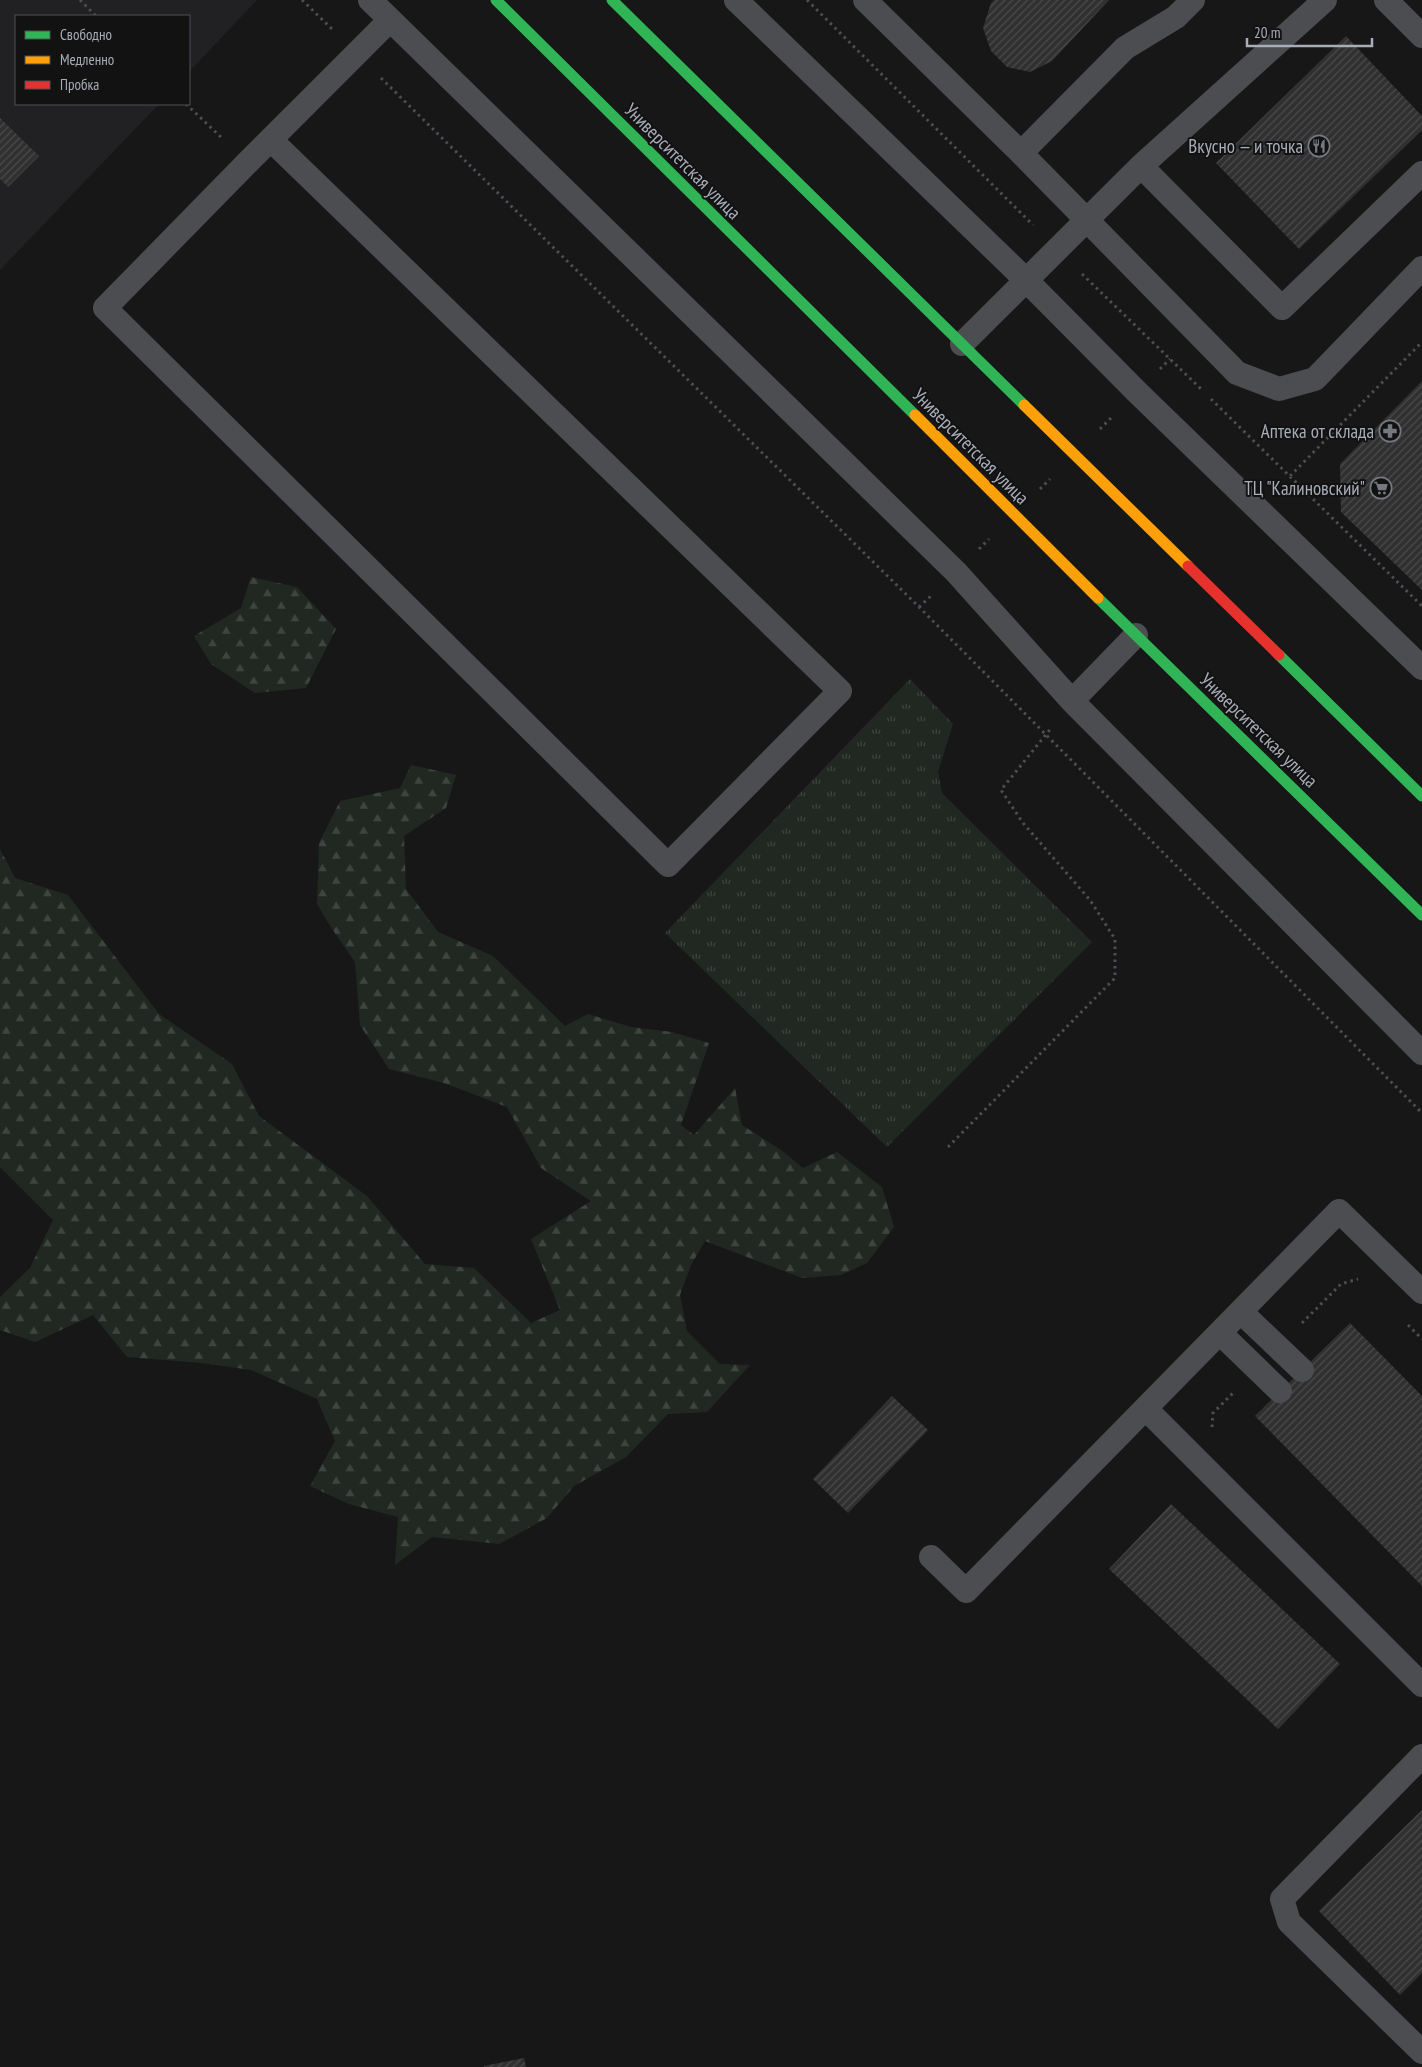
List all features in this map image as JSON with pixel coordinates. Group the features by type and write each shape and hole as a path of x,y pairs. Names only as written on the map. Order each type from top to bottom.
{"main road":[{"name":"Университетская улица","path":"496,0 1136,635 1422,915"},
{"path":"612,0 1422,796"}],"lane":[{"path":"370,0 956,572 1072,701 1422,1053"},
{"path":"736,0 1026,280 1137,392 1422,668"},
{"path":"865,0 1087,219 1237,373 1279,389 1315,379 1422,268"},
{"path":"1021,153 1125,48 1176,17 1193,0"},
{"path":"962,344 1141,166 1325,0"},
{"path":"1386,0 1422,36"},
{"path":"271,140 840,691 668,865 105,308 248,162 390,20"},
{"path":"1141,166 1282,308 1422,173"},
{"path":"1072,701 1136,635"},
{"path":"931,1557 966,1591 1339,1211 1422,1292"},
{"path":"1241,1312 1302,1370"},
{"path":"1220,1334 1280,1391"},
{"path":"1146,1409 1422,1686"},
{"path":"1419,2044 1289,1922 1282,1899 1422,1756"}],"path":[{"path":"80,0 95,15"},
{"path":"302,0 919,607 1422,1113"},
{"path":"807,0 1057,249 1422,606"},
{"path":"187,105 248,162"},
{"path":"1290,476 1422,342"},
{"path":"919,607 1170,359"},
{"path":"948,1147 1115,978 1115,939 1090,900 1023,823 1001,790 1072,701"},
{"path":"1278,1348 1341,1284 1357,1278 1362,1281"},
{"path":"1402,1318 1422,1338"},
{"path":"1213,1430 1213,1414 1257,1369"}],"shaded area":[{"path":"0,0 257,0 190,71 190,15 15,15 15,105 158,105 0,270"}],"green space":[{"path":"251,577 297,587 336,629 306,688 255,693 211,664 194,636 241,608"},
{"path":"910,679 953,724 938,772 942,793 1092,942 887,1147 665,933"},
{"path":"411,765 456,775 446,808 404,836 406,889 438,932 493,956 565,1026 588,1014 631,1027 672,1032 709,1043 681,1125 694,1135 735,1088 742,1125 781,1150 803,1168 837,1152 882,1187 894,1227 867,1263 841,1275 802,1278 705,1241 691,1265 680,1295 687,1331 720,1364 750,1365 707,1412 668,1414 626,1457 574,1486 547,1518 499,1544 432,1537 395,1565 398,1517 349,1504 310,1486 335,1441 317,1399 251,1370 202,1363 127,1357 93,1315 35,1342 0,1330 0,1297 30,1268 53,1220 0,1167 0,849 15,878 68,895 159,1014 232,1064 259,1116 367,1196 425,1264 474,1268 531,1323 560,1310 531,1239 591,1201 541,1168 507,1107 444,1083 389,1069 360,1025 355,962 317,904 319,843 340,801 400,788"}],"building":[{"path":"994,0 1109,0 1052,61 1030,72 1007,67 991,51 983,28 991,3"},
{"name":"Вкусно — и точка","path":"1346,36 1422,116 1422,130 1299,249 1216,163"},
{"path":"0,118 39,156 8,187 0,179"},
{"name":"ТЦ \"Калиновский\"","path":"1422,381 1422,590 1341,512 1340,464"},
{"path":"1350,1323 1422,1396 1422,1586 1255,1416"},
{"path":"892,1396 928,1430 848,1513 813,1479"},
{"path":"1171,1504 1340,1664 1278,1729 1109,1569"},
{"path":"1422,1810 1422,1973 1400,1995 1319,1911"},
{"path":"524,2058 526,2067 484,2067 484,2066"}],"traffic: fast":[{"path":"496,0 915,415"},
{"path":"612,0 1024,405"},
{"path":"1098,598 1422,915"},
{"path":"1279,655 1422,796"}],"traffic: slow":[{"path":"1024,405 1188,566"},
{"path":"915,415 1098,598"}],"traffic: jam":[{"path":"1188,566 1279,655"}],"place":[{"name":"Вкусно — и точка","path":"1319,146"},
{"name":"Аптека от склада","path":"1390,431"},
{"name":"ТЦ \"Калиновский\"","path":"1381,488"}]}
